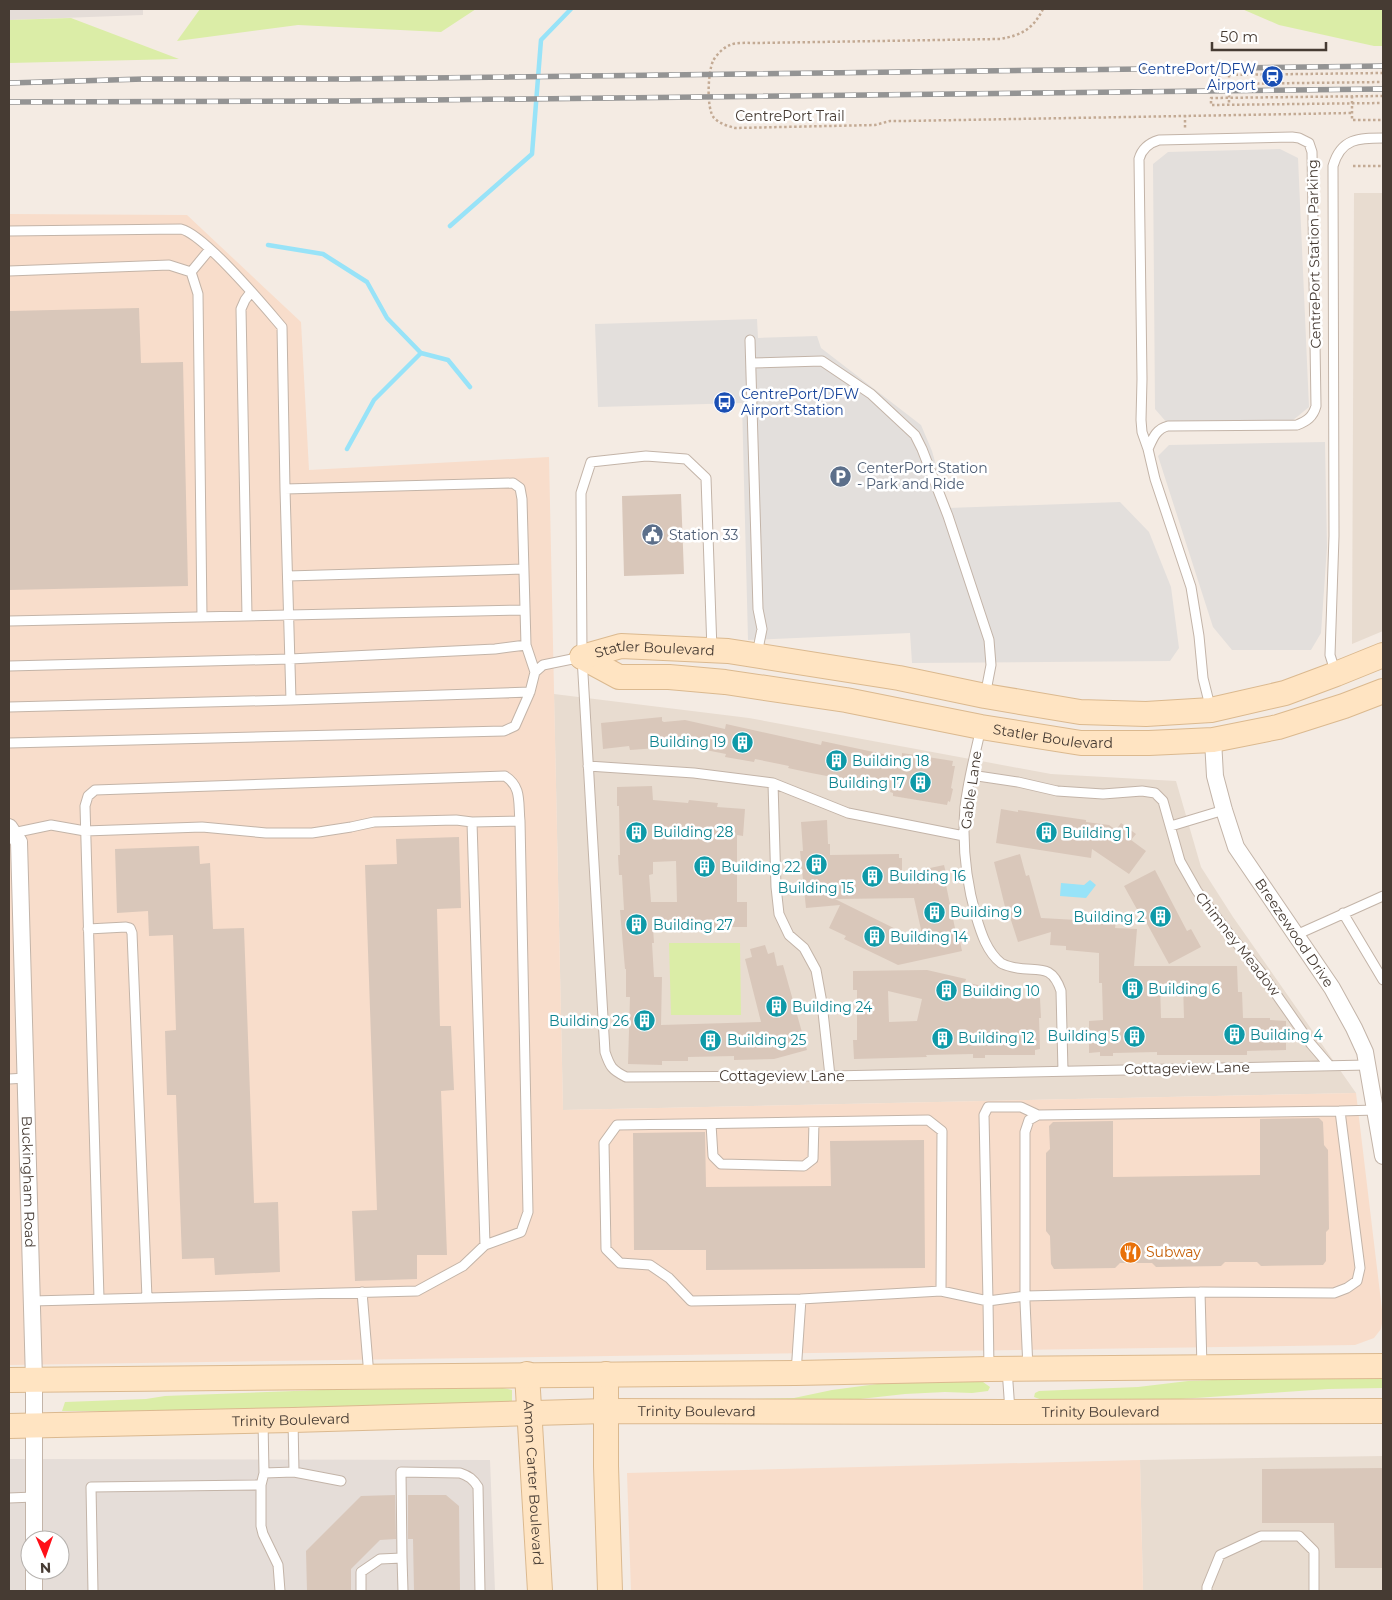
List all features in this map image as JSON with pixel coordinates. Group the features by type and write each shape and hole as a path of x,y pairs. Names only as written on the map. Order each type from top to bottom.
{"main road":[{"name":"Statler Boulevard","path":"582,657 621,646 712,650 757,655 899,678 985,696 1080,712 1146,714 1212,710 1285,693 1383,655"},
{"name":"Statler Boulevard","path":"582,657 619,677 669,676 725,682 855,702 981,727 1080,743 1149,743 1213,740 1278,727 1344,706 1383,691"},
{"path":"981,727 985,696"},
{"name":"Breezewood Drive","path":"1212,710 1213,740"},
{"path":"9,1380 1383,1366"},
{"name":"Amon Carter Boulevard","path":"528,1374 540,1591"},
{"path":"606,1374 606,1466 610,1591"},
{"name":"Trinity Boulevard","path":"9,1426 293,1420 606,1410 1383,1411"}],"street":[{"name":"Breezewood Drive","path":"1213,740 1215,776 1236,847 1332,988 1365,1052 1379,1109 1383,1156"},
{"name":"Buckingham Road","path":"11,830 19,842 34,1380 34,1530"}],"lane":[{"name":"CentrePort Station Parking","path":"1148,449 1155,434 1161,428 1168,426 1297,425 1306,421 1314,414 1316,406 1312,152 1308,143 1300,138 1159,140 1151,142 1141,152 1139,170 1142,379 1140,420 1155,480 1191,587 1199,636 1203,678 1212,710"},
{"path":"1336,674 1330,656 1334,536 1333,166 1339,151 1349,142 1361,138 1383,138"},
{"path":"9,231 181,229 193,234 210,248 282,327 291,700"},
{"path":"192,272 210,248"},
{"path":"9,271 169,265 192,272"},
{"path":"192,272 198,294 202,617"},
{"path":"247,616 241,309 251,292"},
{"path":"750,340 758,609 762,629 757,655"},
{"path":"751,363 822,361 871,394 914,435 922,449 948,516 989,640 991,665 985,696"},
{"name":"Cottageview Lane","path":"712,650 706,478 686,459 646,456 591,462 581,493 582,657 606,1052 613,1070 626,1077 830,1076 1368,1065"},
{"path":"9,743 504,730 515,726 530,692 535,672 526,645 522,499 520,488 513,483 285,490"},
{"path":"288,576 523,569"},
{"path":"9,621 524,610"},
{"path":"9,666 290,659 494,650 526,645"},
{"path":"535,672 543,665 582,657"},
{"path":"9,707 530,692"},
{"name":"Gable Lane","path":"981,727 965,805 964,859 974,908 982,937 991,952 1002,964 1050,972 1057,979 1061,991 1063,1071"},
{"path":"588,766 694,773 773,783 848,813 964,836"},
{"path":"32,1301 417,1291 464,1266 485,1245 521,1232 528,1212 520,821 517,788 513,781 505,776 95,790 88,796 85,806 85,830 99,1299"},
{"name":"Chimney Meadow","path":"971,776 1018,782 1057,790 1103,794 1142,791 1155,793 1163,801 1180,861 1197,891 1230,936 1260,971 1311,1044 1329,1065"},
{"path":"773,783 776,887 779,914 790,935 804,948 816,970 822,1003 830,1076"},
{"path":"1171,826 1224,810"},
{"path":"11,830 52,825 85,830 202,828 266,833 312,833 352,828 374,822 520,821"},
{"path":"472,822 485,1245"},
{"path":"1296,935 1383,896"},
{"path":"1343,913 1383,980"},
{"path":"88,929 126,927 130,928 132,933 147,1298"},
{"path":"9,1079 26,1078"},
{"path":"1010,1412 1008,1369 988,1300 984,1115 988,1107 1021,1106 1038,1115"},
{"path":"1008,1369 1025,1296 1025,1132 1029,1120 1038,1115 1379,1109"},
{"path":"942,1291 942,1131 928,1120 617,1125 604,1143 606,1248 620,1263 650,1265 669,1278 691,1301 942,1291 988,1300 1025,1296 1200,1292 1334,1294 1357,1281 1360,1268 1340,1111"},
{"path":"711,1124 714,1156 721,1164 804,1166 813,1159 814,1122"},
{"path":"362,1292 369,1376"},
{"path":"1200,1292 1202,1368"},
{"path":"796,1373 801,1298"},
{"path":"263,1420 264,1474 260,1485 261,1526 278,1565 280,1591"},
{"path":"293,1420 294,1472"},
{"path":"264,1474 294,1472 341,1481"},
{"path":"403,1591 401,1472 460,1473 469,1476 478,1487 480,1591"},
{"path":"93,1591 91,1487 260,1485"},
{"path":"9,1498 34,1497"},
{"path":"1207,1591 1220,1555 1261,1536 1299,1536 1314,1551 1314,1591"},
{"path":"361,1591 361,1572 380,1559 402,1558"}],"path":[{"name":"CentrePort Trail","path":"1043,9 1027,30 1016,36 1000,39 757,42 730,45 720,52 713,61 709,83 709,106 714,117 723,124 735,128 875,125 890,121 1352,113"},
{"path":"1383,73 1220,75 1220,84 1383,82"},
{"path":"1229,75 1229,105"},
{"path":"1352,96 1352,120 1383,120"},
{"path":"1383,96 1229,97 1211,98 1211,105 1383,103"},
{"path":"1353,166 1383,166"}],"shaded area":[{"path":"9,9 143,9 143,15 9,20"},
{"path":"1280,149 1298,158 1309,407 1292,421 1168,424 1155,409 1153,164 1168,152"},
{"path":"1354,193 1383,193 1383,631 1352,644"},
{"path":"9,214 187,215 301,322 309,470 549,457 563,1110 1356,1093 1383,1318 1381,1329 1374,1338 1355,1345 9,1365"},
{"name":"CenterPort Station - Park and Ride","path":"757,319 758,338 817,336 821,348 921,425 932,451 948,508 1120,502 1149,532 1171,587 1179,648 1170,661 912,663 910,633 748,640 742,403 598,407 595,324"},
{"path":"1325,442 1327,547 1321,633 1311,650 1232,650 1213,627 1158,456 1169,445"},
{"path":"554,694 749,718 1051,774 1176,781 1201,867 1233,917 1356,1093 563,1110"},
{"path":"1383,1456 1383,1591 1143,1591 1140,1460"},
{"path":"9,1459 490,1460 495,1591 9,1591"},
{"path":"1140,1460 1143,1591 631,1591 627,1473"}],"green space":[{"path":"200,9 476,9 441,32 298,25 177,41"},
{"path":"1242,9 1383,9 1383,46 1374,46 1279,25"},
{"path":"71,18 179,59 9,63 9,20"},
{"path":"669,943 740,943 741,1015 671,1015"},
{"path":"1381,1377 1383,1378 1383,1388 1328,1389 1181,1399 1045,1401 1034,1397 1035,1393 1039,1391 1138,1387 1188,1381"},
{"path":"892,1382 983,1382 990,1387 988,1391 972,1393 905,1394 824,1403 633,1402 794,1398 832,1390"},
{"path":"503,1388 512,1390 512,1408 62,1411 65,1402 146,1399 165,1396 321,1390"}],"water":[{"path":"1090,880 1096,885 1086,898 1060,896 1061,883 1084,885"}],"building":[{"path":"139,308 141,363 183,362 188,586 9,590 9,311"},
{"name":"Station 33","path":"681,494 684,574 624,576 622,496"},
{"path":"662,717 664,722 685,720 725,729 726,724 821,745 822,741 897,757 902,757 902,753 953,761 952,766 955,766 950,802 948,801 947,805 893,796 893,793 890,792 891,788 811,773 755,759 754,762 725,757 726,754 685,746 630,750 629,746 603,749 601,723"},
{"path":"652,786 653,800 688,803 689,800 718,803 717,807 745,809 743,836 737,835 737,902 747,902 747,927 721,927 721,930 653,928 654,977 662,977 661,1025 761,1022 745,959 752,957 750,949 765,945 768,954 774,952 777,966 783,965 807,1050 774,1059 734,1060 734,1056 688,1057 688,1061 662,1061 662,1065 628,1064 630,997 626,997 626,969 620,910 624,910 622,875 619,875 619,806 617,806 617,787","holes":["676,861 677,902 651,902 649,875 653,874 653,862"]},
{"name":"Building 1","path":"1001,809 1086,820 1086,822 1109,825 1116,830 1121,823 1136,834 1131,840 1146,851 1129,874 1092,849 1091,858 996,843"},
{"path":"827,820 830,855 899,854 899,858 902,858 902,874 944,865 949,885 946,885 956,933 958,932 962,951 898,965 844,939 846,936 829,928 840,905 806,908 800,851 803,851 801,822","holes":["914,898 924,943 835,899"]},
{"path":"459,837 461,908 437,909 440,1026 451,1026 454,1090 441,1091 447,1255 417,1255 417,1279 355,1281 352,1211 377,1210 365,865 397,864 396,839"},
{"path":"199,846 200,864 210,863 213,929 244,928 254,1203 278,1202 280,1272 215,1275 214,1258 182,1259 176,1095 167,1095 165,1031 176,1030 173,935 149,936 148,911 117,913 115,849"},
{"path":"1020,854 1026,876 1029,875 1041,918 1116,921 1115,928 1137,929 1134,966 1237,966 1238,992 1242,992 1243,1018 1270,1018 1270,1020 1286,1021 1286,1050 1247,1051 1247,1055 1157,1055 1157,1052 1113,1053 1113,1056 1100,1056 1100,1052 1089,1053 1089,1021 1103,1020 1102,983 1099,983 1099,953 1066,950 1066,946 1050,945 1051,932 1018,942 1009,914 1007,915 994,862","holes":["1183,983 1184,1018 1161,1018 1160,984"]},
{"name":"Building 2","path":"1155,870 1187,931 1191,929 1201,947 1169,964 1124,886"},
{"path":"927,970 966,979 965,982 990,988 989,995 1013,994 1013,999 1040,998 1040,1049 1035,1050 1035,1055 985,1055 985,1058 973,1058 973,1054 854,1059 853,1040 857,1040 857,990 853,990 853,971","holes":["888,991 922,999 917,1021 889,1022"]},
{"path":"1319,1118 1323,1122 1324,1145 1328,1150 1329,1229 1326,1232 1326,1261 1323,1265 1261,1266 1257,1262 1225,1262 1221,1266 1156,1267 1152,1263 1120,1263 1115,1268 1054,1269 1051,1264 1050,1236 1046,1231 1046,1153 1050,1149 1049,1126 1053,1122 1113,1121 1113,1177 1260,1175 1260,1119"},
{"path":"705,1132 706,1187 831,1186 830,1141 924,1140 925,1268 706,1270 706,1250 634,1250 633,1133"},
{"path":"1382,1468 1382,1568 1335,1568 1334,1523 1262,1523 1262,1469"},
{"path":"395,1495 396,1539 380,1540 351,1569 351,1591 307,1591 306,1551 361,1496"},
{"path":"408,1495 446,1495 459,1506 460,1591 414,1591 413,1539 408,1539"}],"waterway":[{"path":"450,226 532,154 541,40 571,9"},
{"path":"268,245 323,254 367,282 387,318 421,353 448,360 470,387"},
{"path":"347,449 374,400 421,353"}],"railway":[{"path":"9,83 144,79 348,79 1383,66"},
{"path":"9,102 347,101 1383,89"}],"place":[{"name":"CentrePort/DFW Airport","path":"1272,77"},
{"name":"CentrePort/DFW Airport Station","path":"725,402"},
{"name":"CenterPort Station - Park and Ride","path":"841,476"},
{"name":"Station 33","path":"653,535"},
{"name":"Building 19","path":"742,742"},
{"name":"Building 18","path":"836,761"},
{"name":"Building 17","path":"921,783"},
{"name":"Building 28","path":"637,832"},
{"name":"Building 1","path":"1046,833"},
{"name":"Building 15","path":"816,865"},
{"name":"Building 22","path":"705,867"},
{"name":"Building 16","path":"873,876"},
{"name":"Building 9","path":"934,912"},
{"name":"Building 2","path":"1161,917"},
{"name":"Building 27","path":"637,925"},
{"name":"Building 14","path":"874,937"},
{"name":"Building 6","path":"1132,989"},
{"name":"Building 10","path":"946,991"},
{"name":"Building 24","path":"776,1007"},
{"name":"Building 26","path":"645,1021"},
{"name":"Building 4","path":"1234,1035"},
{"name":"Building 5","path":"1135,1036"},
{"name":"Building 12","path":"942,1038"},
{"name":"Building 25","path":"711,1040"},
{"name":"Subway","path":"1130,1252"}]}
